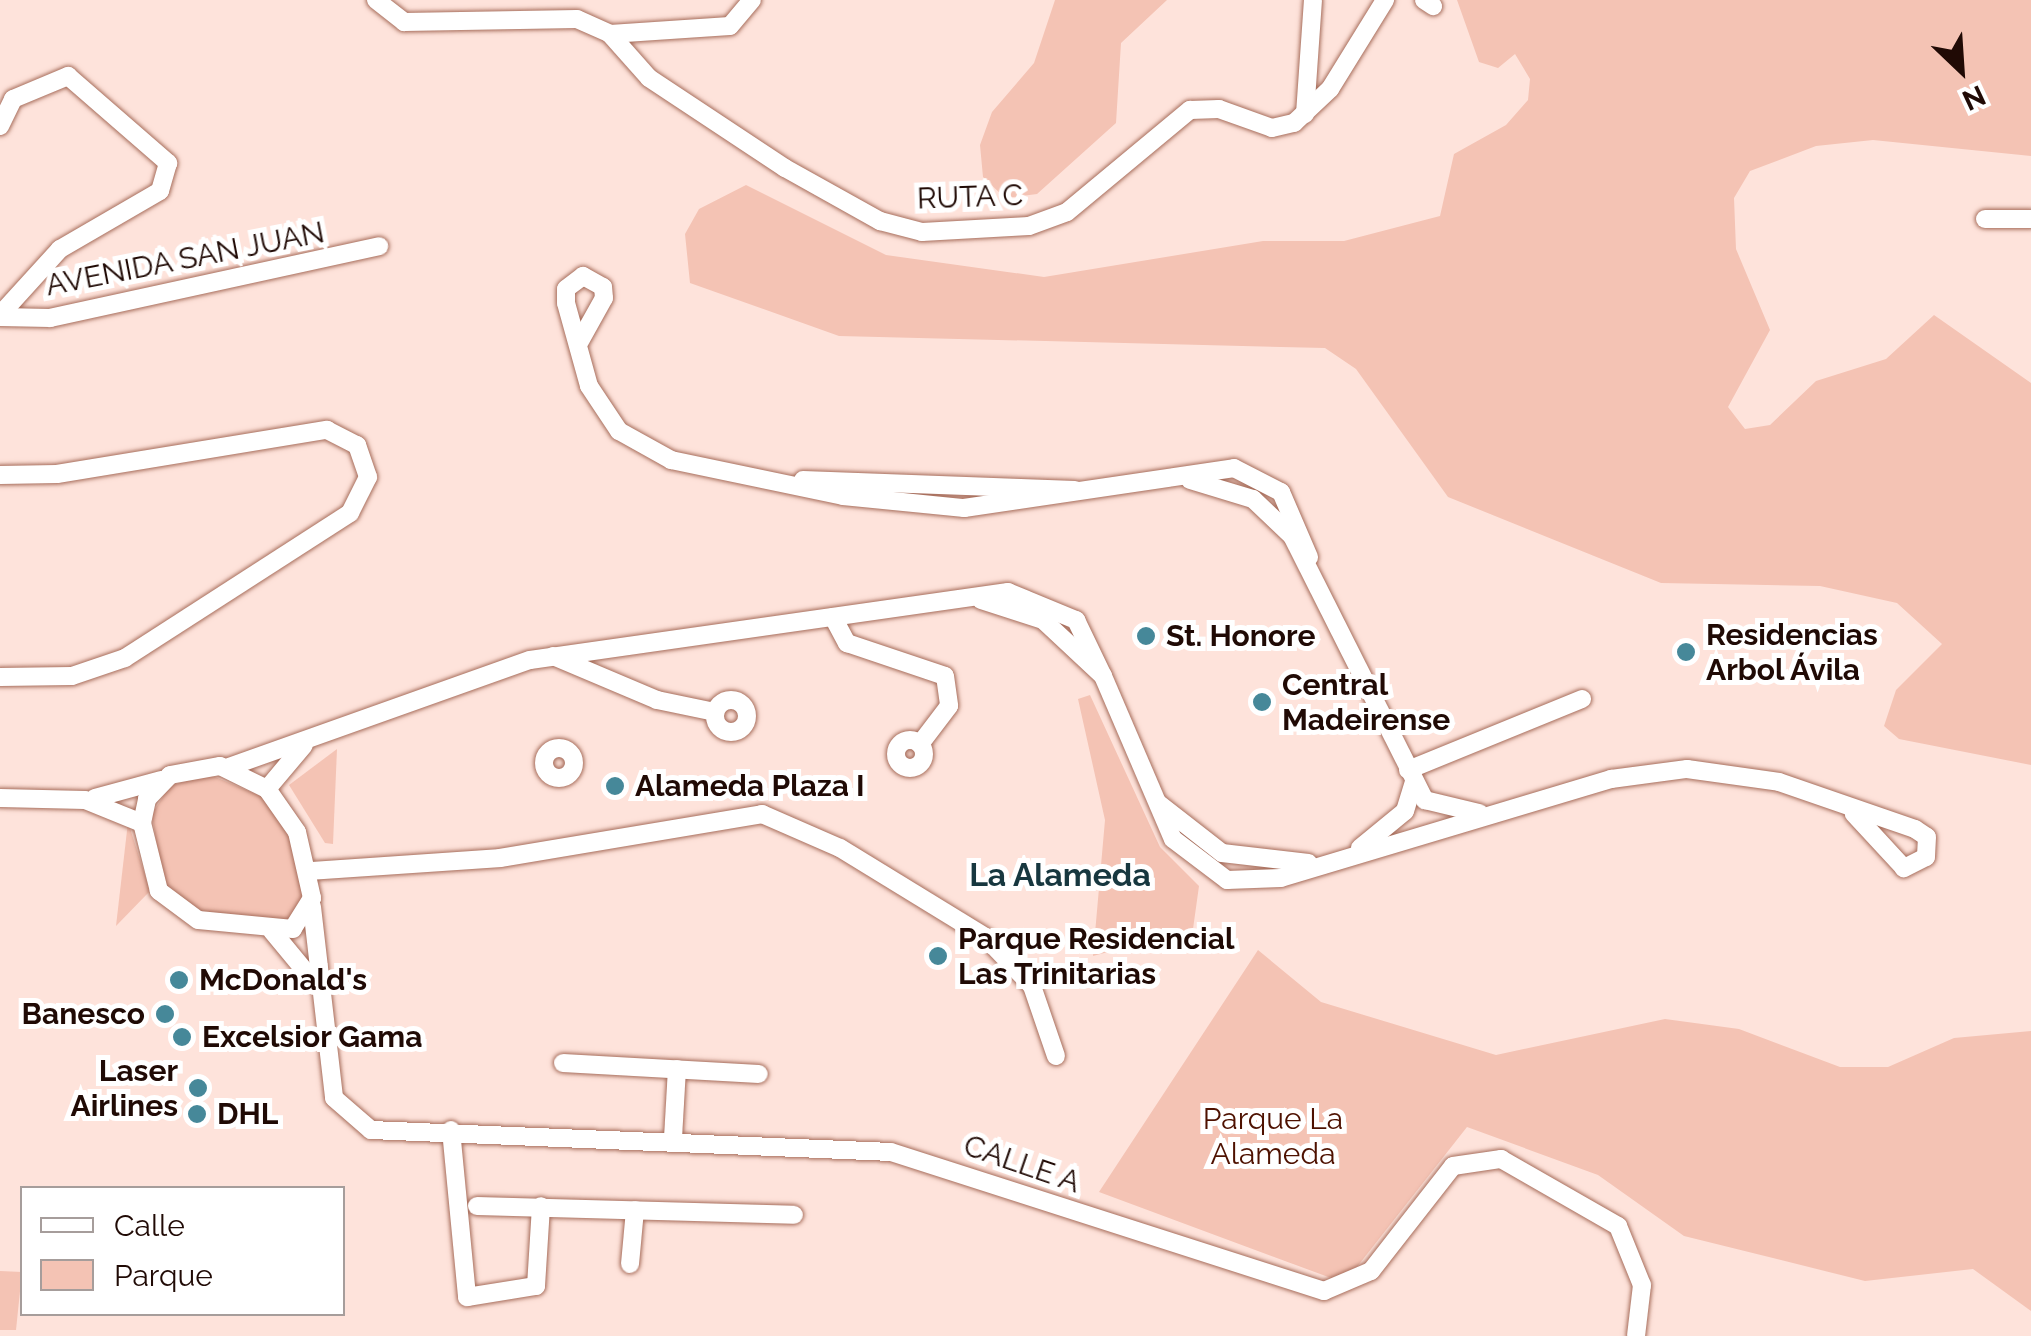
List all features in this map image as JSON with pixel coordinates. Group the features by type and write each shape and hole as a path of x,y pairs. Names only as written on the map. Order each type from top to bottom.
{"street":[{"path":"376,0 404,22 577,20 610,34 730,26 752,0"},
{"path":"515,0 515,20"},
{"path":"1305,114 1313,0"},
{"path":"1305,114 1385,0"},
{"name":"RUTA C","path":"610,34 649,78 785,168 880,221 922,232 1029,226 1068,212 1190,110 1219,109 1272,128 1305,114"},
{"path":"0,126 13,100 68,76 148,138 168,172 133,213 49,259 0,316"},
{"path":"1985,219 2031,219"},
{"name":"AVENIDA SAN JUAN","path":"0,316 50,318 380,246"},
{"path":"580,342 596,401 633,443 671,460 933,507 1190,480 1234,468 1265,482 1291,505 1309,556 1411,776 1439,807 1490,815"},
{"path":"0,475 56,474 327,430 357,445 368,477 350,512 125,658 72,676 0,677"},
{"path":"1190,480 1253,499 1309,556"},
{"path":"794,482 1080,492"},
{"path":"1253,499 1265,482"},
{"path":"933,507 934,486"},
{"path":"0,798 85,800 162,780 190,767 229,768 474,675 553,656 982,600 1050,614 1104,676 1173,839 1214,874 1258,881 1644,772 1717,768 1779,782 1854,814"},
{"path":"833,617 847,643 946,676 949,706 920,744"},
{"path":"553,656 716,712"},
{"path":"1411,776 1582,699"},
{"path":"267,789 316,736"},
{"path":"162,780 142,824 168,904 198,920 272,931 293,929 312,907 310,870 267,789 229,768"},
{"path":"1340,859 1404,811 1411,776"},
{"path":"85,800 142,824"},
{"path":"1158,803 1222,853 1316,864"},
{"path":"310,870 500,858 762,814 840,848 984,938 1032,986 1056,1056"},
{"path":"1214,874 1222,853"},
{"name":"CALLE A","path":"312,907 315,983 340,1108 371,1130 673,1138 892,1152 1324,1291 1371,1271 1454,1166 1500,1159 1618,1226 1642,1285 1636,1336"},
{"name":"CALLE A","path":"272,931 315,983"},
{"path":"562,1063 759,1074"},
{"path":"673,1138 677,1069"},
{"path":"451,1130 467,1298 536,1286 541,1206"},
{"path":"477,1206 794,1215"},
{"path":"630,1264 635,1210"}],"green space":[{"path":"1055,0 1167,0 1121,43 1116,123 1037,194 1005,198 983,177 980,145 992,112 1034,63"},
{"path":"1457,0 2031,0 2031,156 1873,140 1816,146 1750,171 1734,198 1736,249 1770,330 1728,407 1745,429 1770,425 1816,381 1886,359 1934,315 2031,383 2031,765 1899,739 1884,726 1896,690 1942,644 1897,603 1820,586 1661,583 1448,497 1356,369 1325,348 839,336 690,283 685,234 699,209 746,185 886,255 1044,277 1263,241 1344,241 1440,216 1454,154 1506,125 1528,100 1530,79 1515,54 1498,68 1479,62"},
{"path":"1090,695 1160,847 1199,886 1193,929 1093,956 1105,820 1078,699"},
{"path":"337,749 333,844 325,843 289,785"},
{"path":"208,774 265,798 294,840 306,911 296,922 216,916 181,906 163,885 152,814 170,786"},
{"path":"128,822 150,891 116,926"},
{"name":"Parque La Alameda","path":"1258,950 1321,1002 1496,1055 1665,1019 1739,1029 1840,1067 1888,1067 1954,1038 2031,1031 2031,1311 1973,1269 1865,1281 1684,1236 1598,1175 1467,1127 1349,1277 1331,1278 1099,1192"},
{"path":"0,1271 20,1272 16,1330 0,1330"}],"place":[{"name":"St. Honore","path":"1146,636"},
{"name":"Residencias Arbol Ávila","path":"1686,652"},
{"name":"Central Madeirense","path":"1262,702"},
{"name":"Alameda Plaza I","path":"615,786"},
{"name":"Parque Residencial Las Trinitarias","path":"938,956"},
{"name":"McDonald's","path":"179,980"},
{"name":"Banesco","path":"165,1014"},
{"name":"Excelsior Gama","path":"182,1037"},
{"name":"Laser Airlines","path":"198,1088"},
{"name":"DHL","path":"197,1114"}],"district":[{"name":"La Alameda","path":"1060,875"}]}
